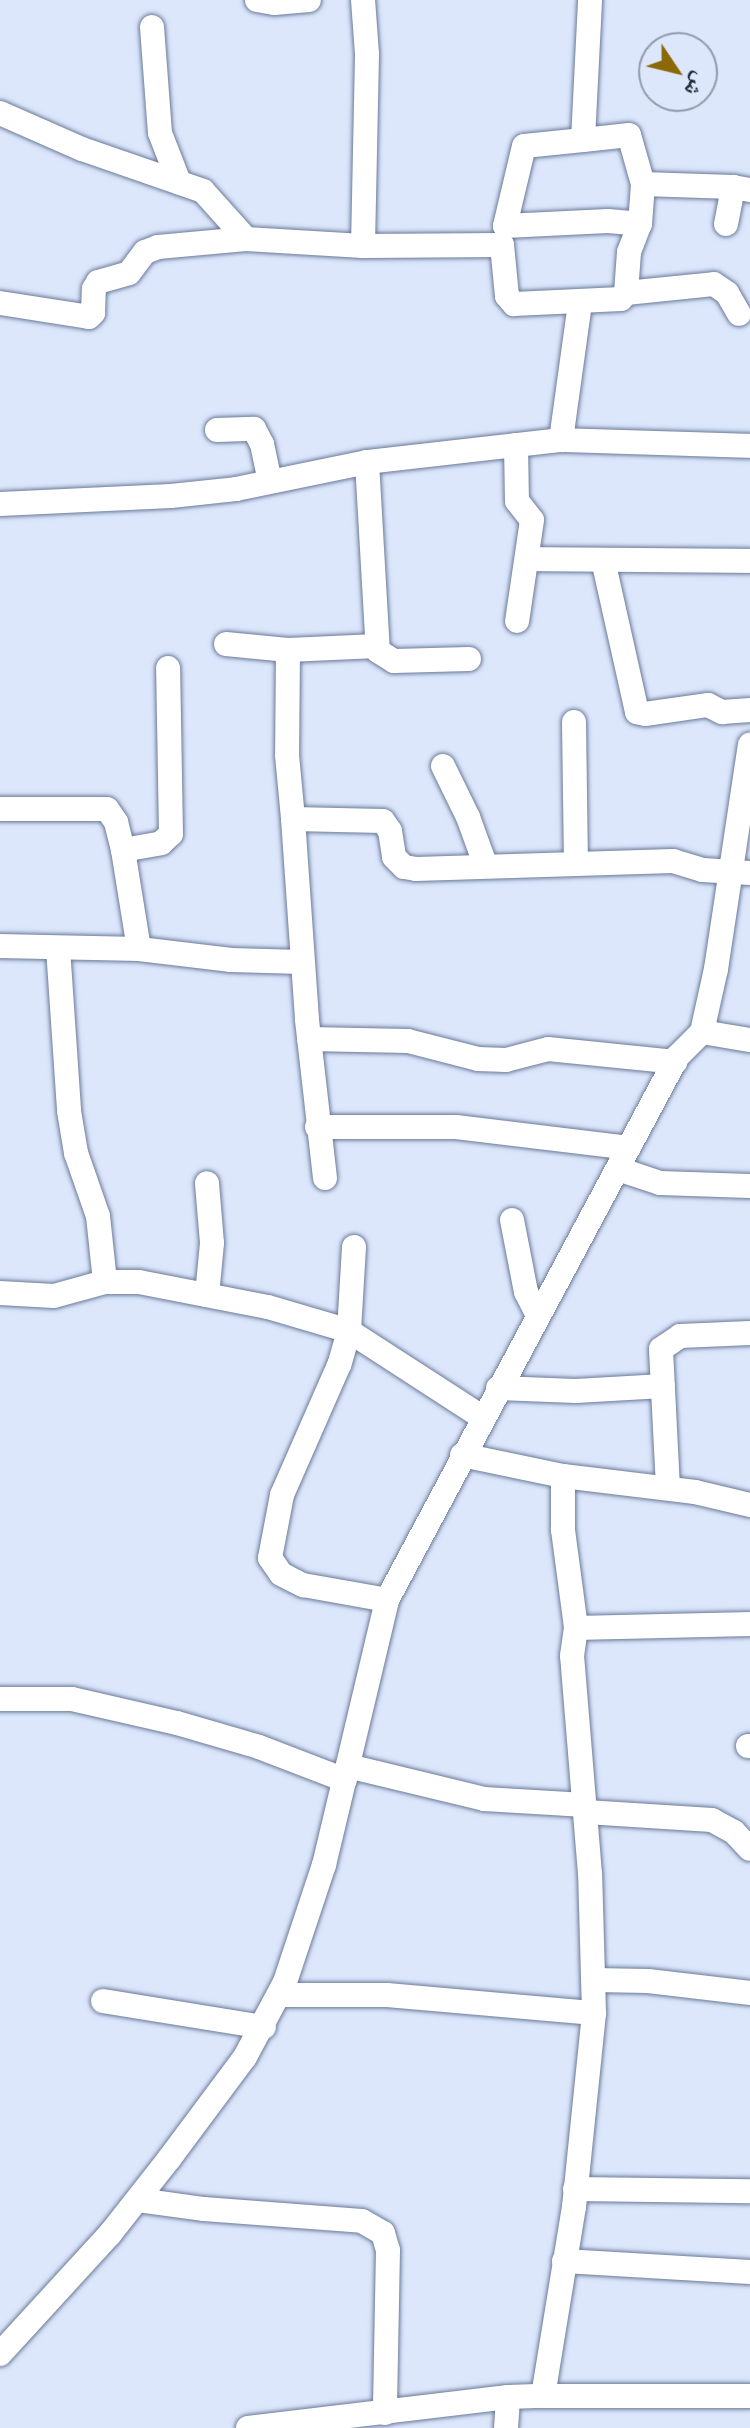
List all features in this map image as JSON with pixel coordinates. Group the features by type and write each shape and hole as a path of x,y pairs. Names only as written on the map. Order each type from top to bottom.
{"street":[{"path":"257,0 274,3 309,0"},
{"path":"363,0 367,65 363,107 363,246"},
{"path":"583,140 590,0"},
{"path":"152,27 160,133 179,182"},
{"path":"0,113 82,149 206,194 246,239"},
{"path":"629,135 643,184 640,224 629,252 626,293 619,301 529,306 510,302 505,289 504,236 524,146 583,140 629,135"},
{"path":"643,184 741,188 726,224"},
{"path":"0,303 89,317 93,313 95,285 101,280 129,273 149,250 246,239 363,246 504,236 594,221 640,224"},
{"path":"626,293 714,284 727,293 739,314"},
{"path":"561,440 580,303"},
{"path":"217,430 254,429 262,444 270,481"},
{"path":"0,504 171,496 367,462 561,440 750,446"},
{"path":"516,445 517,501 532,520 517,621"},
{"path":"367,462 377,646 381,654 394,661 469,659"},
{"path":"528,559 750,561"},
{"path":"603,560 637,712 645,714 708,705 722,712 750,710"},
{"path":"226,644 288,650 377,646"},
{"path":"288,650 287,755 302,962 317,1127 325,1178"},
{"path":"123,850 161,843 171,834 168,668"},
{"path":"574,722 576,862"},
{"path":"0,2354 138,2200 245,2057 279,1995 311,1910 387,1600 537,1314 675,1062 702,1032 740,873 750,745"},
{"path":"443,766 468,817 485,864"},
{"path":"0,809 107,809 116,822 123,850 139,949"},
{"path":"293,819 383,821 390,831 394,857 404,867 673,861 703,870 740,873"},
{"path":"0,946 139,949 231,960 302,962"},
{"path":"58,948 69,1111 76,1153 98,1216 105,1282"},
{"path":"702,1032 750,1040"},
{"path":"309,1039 417,1042 478,1059 506,1060 548,1049 675,1062"},
{"path":"317,1127 456,1127 623,1159 660,1183 750,1186"},
{"path":"207,1183 212,1243 207,1295"},
{"path":"512,1220 526,1292 537,1314"},
{"path":"354,1247 349,1331 339,1365 282,1495 270,1558 281,1574 303,1585 387,1600"},
{"path":"0,1293 54,1296 105,1282 139,1282 268,1307 349,1331 482,1417"},
{"path":"668,1488 661,1349 666,1342 680,1336 750,1333"},
{"path":"498,1388 576,1391 663,1386"},
{"path":"462,1455 563,1476 668,1488 750,1505"},
{"path":"543,2396 575,2189 594,2013 585,1808 572,1656 576,1628 563,1530 563,1476"},
{"path":"576,1628 750,1624"},
{"path":"0,1699 72,1699 177,1723 347,1773 484,1799 712,1820 734,1832 750,1849"},
{"path":"594,1980 648,1981 750,1993"},
{"path":"279,1995 387,1995 594,2013"},
{"path":"103,2001 264,2027"},
{"path":"575,2189 750,2191"},
{"path":"138,2200 204,2209 362,2221 374,2225 383,2233 388,2250 385,2413"},
{"path":"564,2261 750,2272"},
{"path":"248,2428 327,2424 508,2397 750,2396"},
{"path":"506,2428 508,2397"}]}
